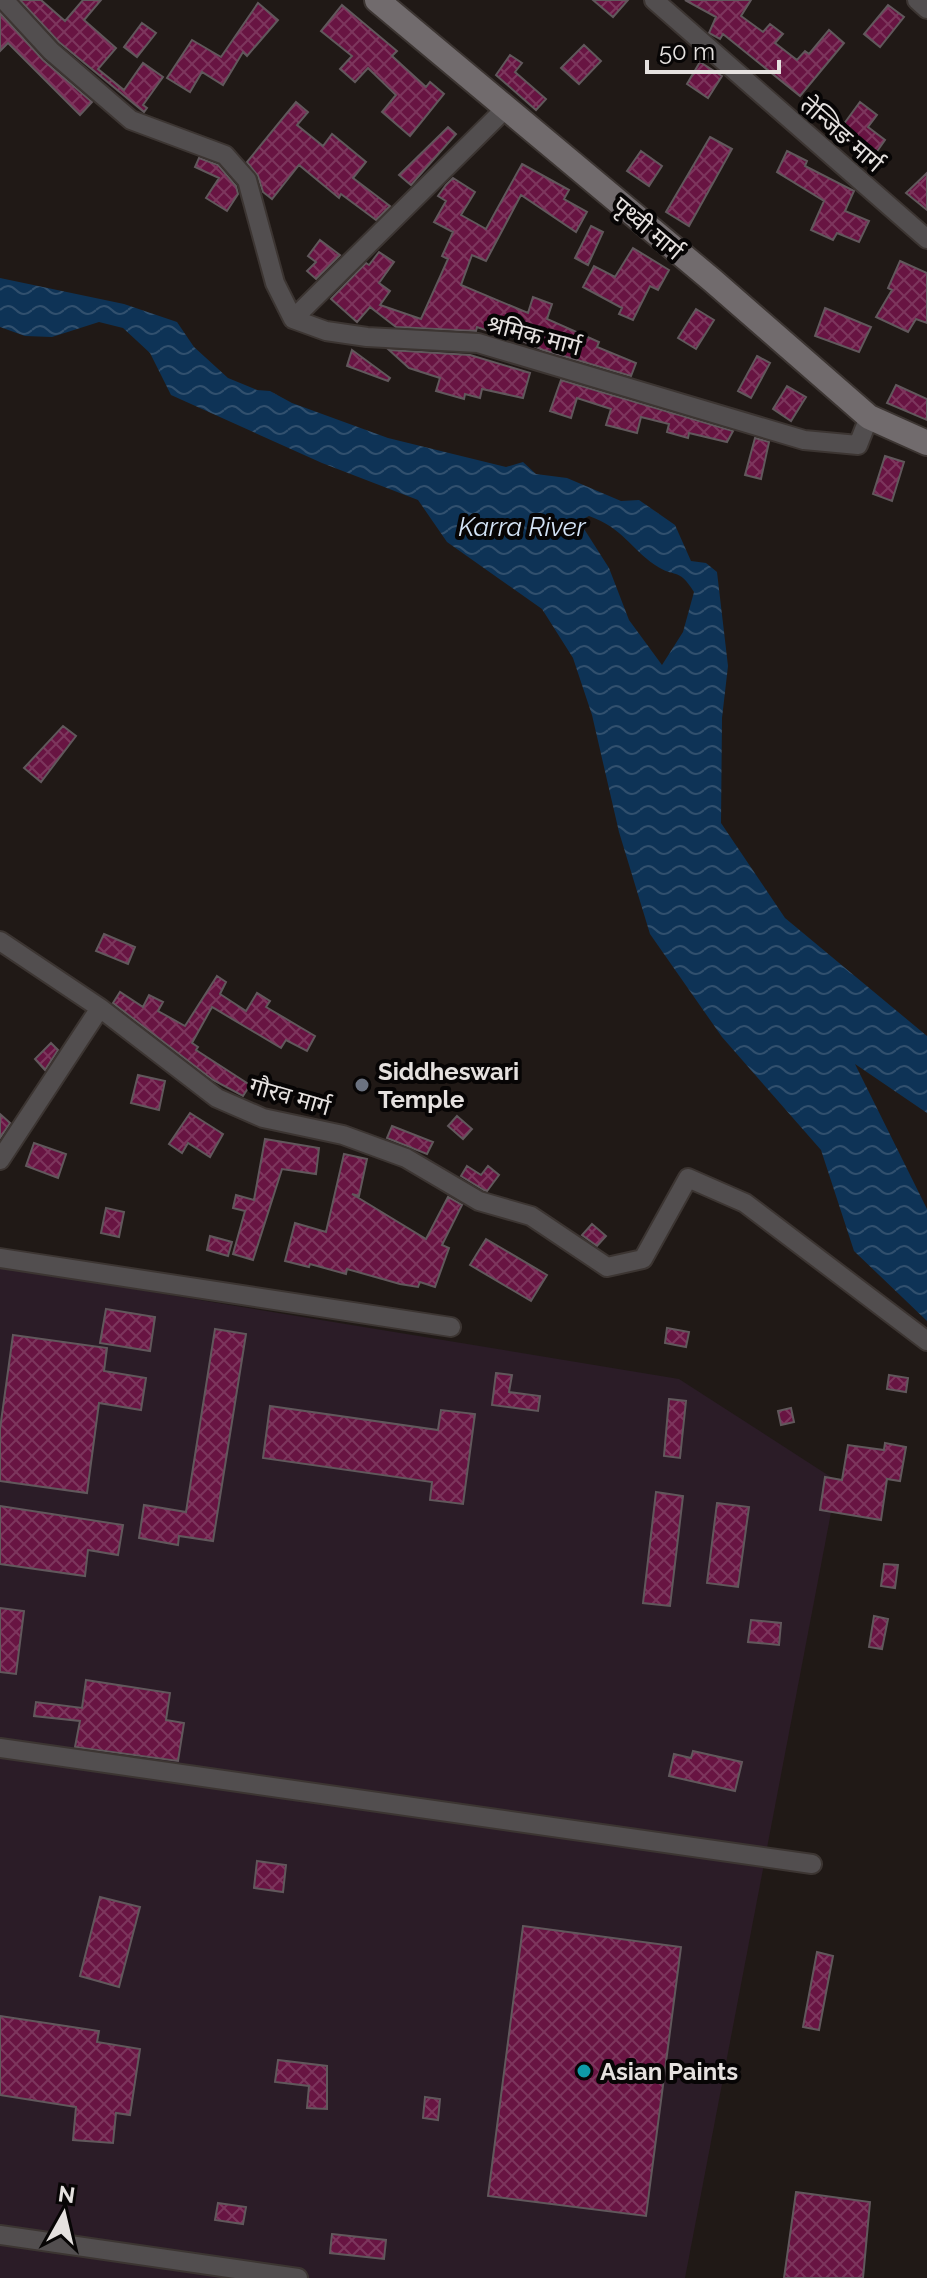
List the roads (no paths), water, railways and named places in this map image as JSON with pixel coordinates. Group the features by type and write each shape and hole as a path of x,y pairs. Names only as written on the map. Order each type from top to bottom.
{"street":[{"path":"4,0 51,51 106,102 151,130 225,155 247,180 275,283 293,319 505,109"},
{"name":"पृथ्वी मार्ग","path":"377,0 712,280 869,417 927,443"},
{"name":"तेन्जिङ मार्ग","path":"654,0 927,239"},
{"path":"917,0 927,9"},
{"name":"श्रमिक मार्ग","path":"293,319 326,331 367,337 478,343 804,440 858,445 869,417"},
{"name":"गौरव मार्ग","path":"0,941 100,1008 217,1098 263,1118 343,1135 406,1158 479,1201 531,1216 607,1267 643,1259 688,1178 745,1203 927,1341"},
{"path":"0,1160 100,1008"},
{"path":"0,1258 451,1327"},
{"path":"0,1748 812,1864"},
{"path":"0,2235 298,2278"}],"water":[{"name":"Karra River","path":"0,278 124,304 177,322 194,347 228,378 257,390 270,391 292,403 388,438 506,467 523,462 536,474 567,478 621,501 639,500 675,525 691,561 706,563 717,572 728,666 722,718 721,823 785,918 927,1036 927,1113 855,1064 927,1209 927,1321 854,1251 821,1150 722,1037 650,934 619,832 592,715 573,658 542,609 447,542 418,500 322,463 171,395 150,353 123,328 99,322 52,337 25,336 0,327","holes":["589,516 601,521 655,565 684,579 694,592 683,632 662,665 629,620 609,568 579,521"]}],"place":[{"name":"Siddheswari Temple","path":"362,1085"},
{"name":"Asian Paints","path":"584,2071"}]}
